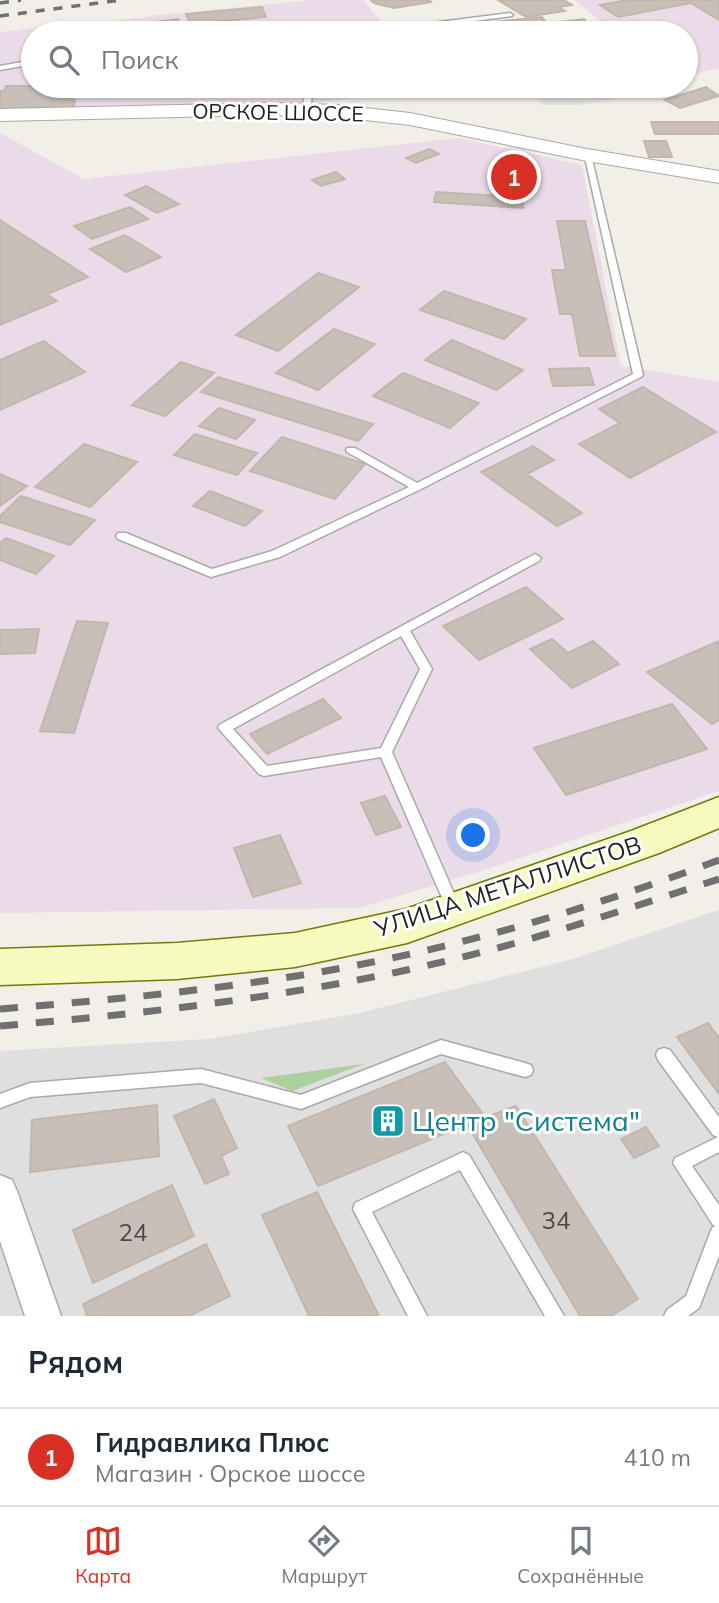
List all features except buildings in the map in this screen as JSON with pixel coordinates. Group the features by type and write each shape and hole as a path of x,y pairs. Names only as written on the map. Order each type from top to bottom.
{"main road":[{"name":"УЛИЦА МЕТАЛЛИСТОВ","path":"0,967 177,961 295,950 407,926 645,842 719,812"}],"street":[{"name":"ОРСКОЕ ШОССЕ","path":"0,115 307,110 410,119 587,155 719,177"},
{"path":"0,1191 43,1316"}],"lane":[{"path":"463,21 510,15"},
{"path":"0,68 21,64"},
{"path":"307,110 308,98"},
{"path":"122,536 211,573 276,554 417,487 638,375 587,155"},
{"path":"351,450 417,487"},
{"path":"385,752 264,771 224,729 535,558"},
{"path":"402,630 426,669 385,752 454,911"},
{"path":"0,1101 30,1090 201,1076 301,1102 441,1047 525,1070"},
{"path":"664,1055 719,1130"},
{"path":"719,1144 681,1163 719,1219"},
{"path":"418,1316 361,1209 463,1160 555,1316"},
{"path":"673,1316 693,1302 719,1233"}],"shaded area":[{"path":"312,0 363,0 381,21 116,21"},
{"path":"574,0 719,0 719,68 698,73 698,21 598,19"},
{"path":"21,30 21,98 358,98 284,105 0,110 0,32"},
{"path":"537,98 621,98 578,105 543,105"},
{"path":"0,133 84,179 459,138 582,165 621,366 719,382 719,791 475,873 359,908 0,913"},
{"path":"719,910 719,1316 0,1316 0,1051 209,1039 360,1013 573,959"}],"green space":[{"path":"364,1064 292,1091 261,1078"}],"railway":[{"path":"0,3 21,0"},
{"path":"0,16 121,0"},
{"path":"0,1009 225,986 358,965 450,945 541,920 631,892 719,860 715,861"},
{"path":"0,1026 229,1001 399,972 522,941 719,879"}],"place":[{"name":"Гидравлика Плюс","path":"514,177"},
{"name":"Центр \"Система\"","path":"388,1121"}]}
